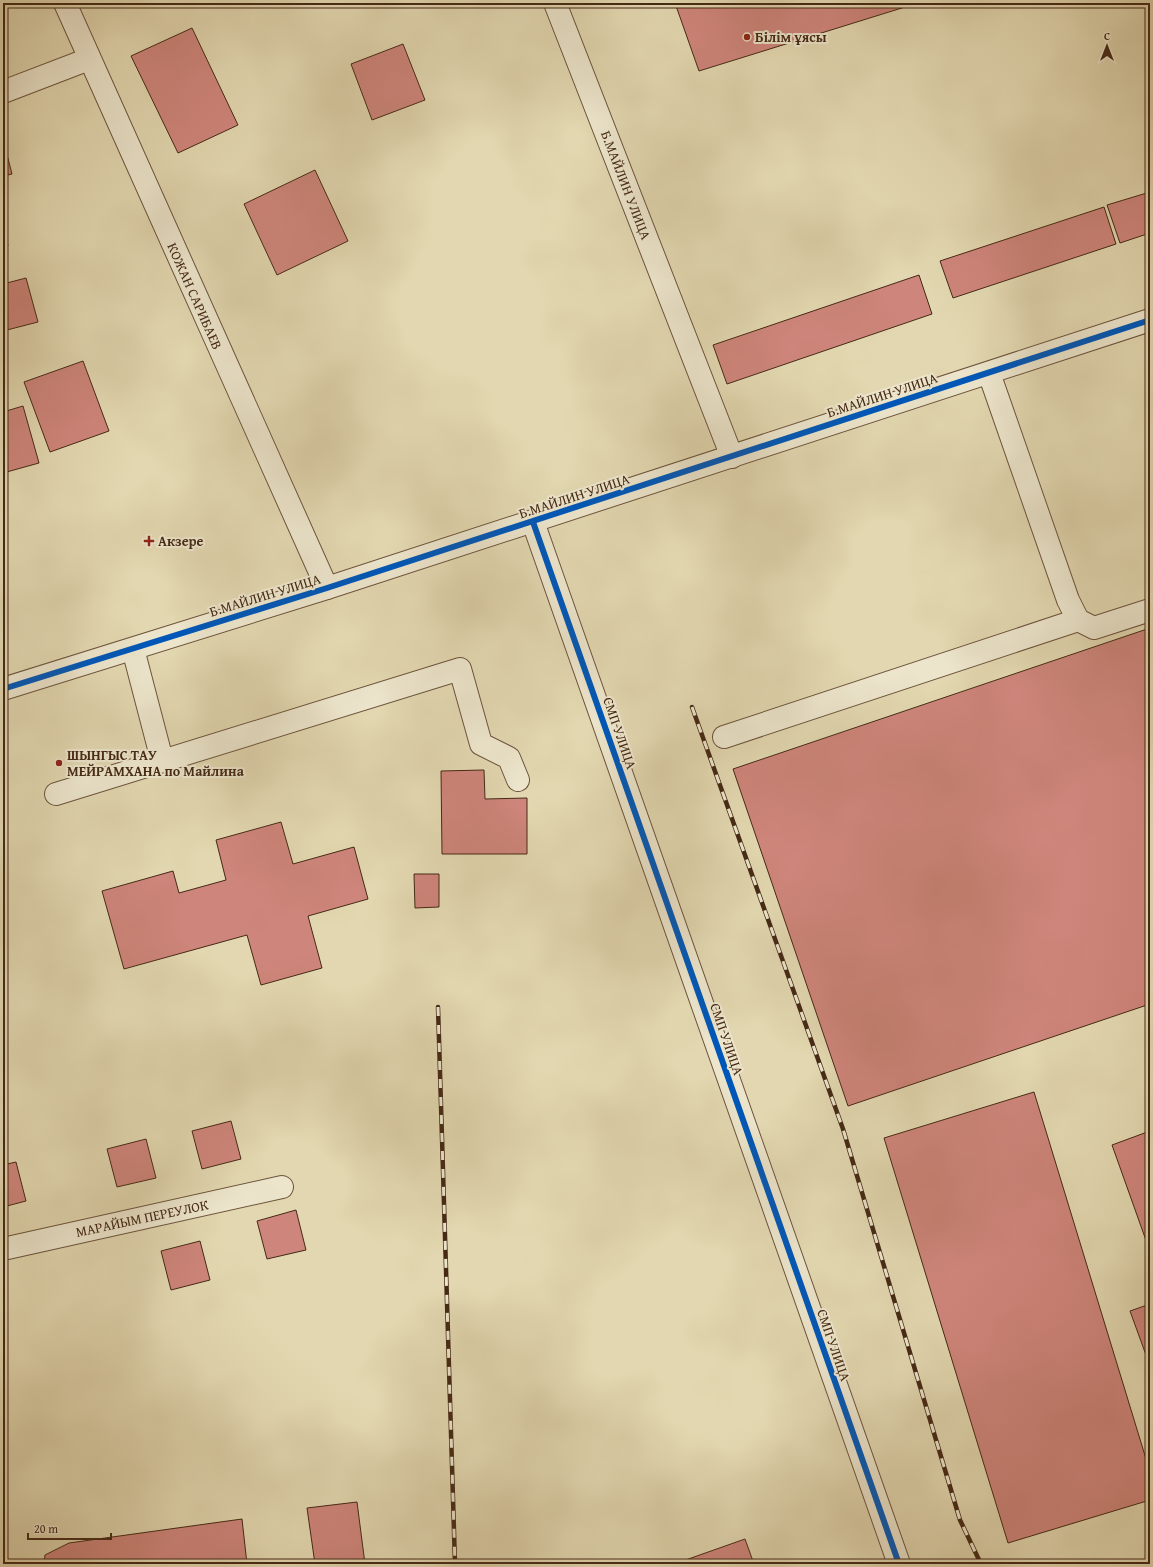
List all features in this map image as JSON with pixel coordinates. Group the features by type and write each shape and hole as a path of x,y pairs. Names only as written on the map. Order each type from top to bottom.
{"street":[{"name":"КОЖАН САРИБАЕВ","path":"65,3 327,588"},
{"name":"Б.МАЙЛИН УЛИЦА","path":"554,3 732,457"},
{"path":"3,92 89,59"},
{"name":"Б.МАЙЛИН УЛИЦА","path":"3,689 533,522 1150,320"},
{"path":"989,373 1068,600 1078,620 1094,628 1150,610"},
{"name":"СМП УЛИЦА","path":"533,522 898,1564"},
{"path":"724,737 1078,620"},
{"path":"133,649 162,760"},
{"path":"56,794 460,668 482,744 509,758 518,780"},
{"name":"МАРАЙЫМ ПЕРЕУЛОК","path":"3,1249 282,1187"}],"building":[{"name":"Білім ұясы","path":"675,3 918,3 699,71"},
{"path":"192,28 238,125 178,153 131,56"},
{"path":"403,44 425,100 372,120 351,64"},
{"path":"3,139 12,174 3,176"},
{"path":"315,170 348,241 277,275 244,204"},
{"path":"1150,192 1150,233 1120,243 1107,205"},
{"path":"1104,207 1116,244 953,298 940,261"},
{"path":"3,228 8,246 3,248"},
{"path":"919,275 932,314 727,384 713,345"},
{"path":"26,278 38,322 3,331 3,284"},
{"path":"83,361 109,431 50,452 24,382"},
{"path":"23,406 39,463 3,473 3,412"},
{"path":"1150,628 1150,1004 848,1106 733,769"},
{"path":"484,770 485,799 527,798 527,854 442,854 441,771"},
{"path":"281,822 293,864 354,847 368,899 308,916 322,968 261,985 247,935 124,969 102,891 173,871 179,893 226,880 216,840"},
{"path":"414,874 439,874 439,907 415,908"},
{"path":"1034,1092 1150,1472 1150,1500 1008,1543 884,1138"},
{"path":"231,1121 241,1159 202,1169 192,1131"},
{"path":"1150,1131 1150,1245 1148,1246 1112,1145"},
{"path":"146,1139 156,1178 117,1187 107,1149"},
{"path":"16,1162 26,1201 3,1207 3,1165"},
{"path":"296,1210 306,1250 267,1259 257,1221"},
{"path":"200,1241 210,1280 171,1290 161,1251"},
{"path":"1150,1304 1150,1366 1130,1311"},
{"path":"357,1502 365,1564 315,1564 307,1508"},
{"path":"242,1519 247,1564 44,1564 45,1555 69,1543"},
{"path":"745,1539 754,1564 677,1564 677,1563"}],"railway":[{"path":"692,707 843,1129 960,1520 981,1564"},
{"path":"438,1007 455,1564"}],"cycle path":[{"path":"3,689 327,588 1150,320"},
{"path":"533,522 899,1564"}],"place":[{"name":"Білім ұясы","path":"747,37"},
{"name":"Акзере","path":"149,541"},
{"name":"ШЫНГЫС ТАУ МЕЙРАМХАНА по Майлина","path":"59,763"}]}
